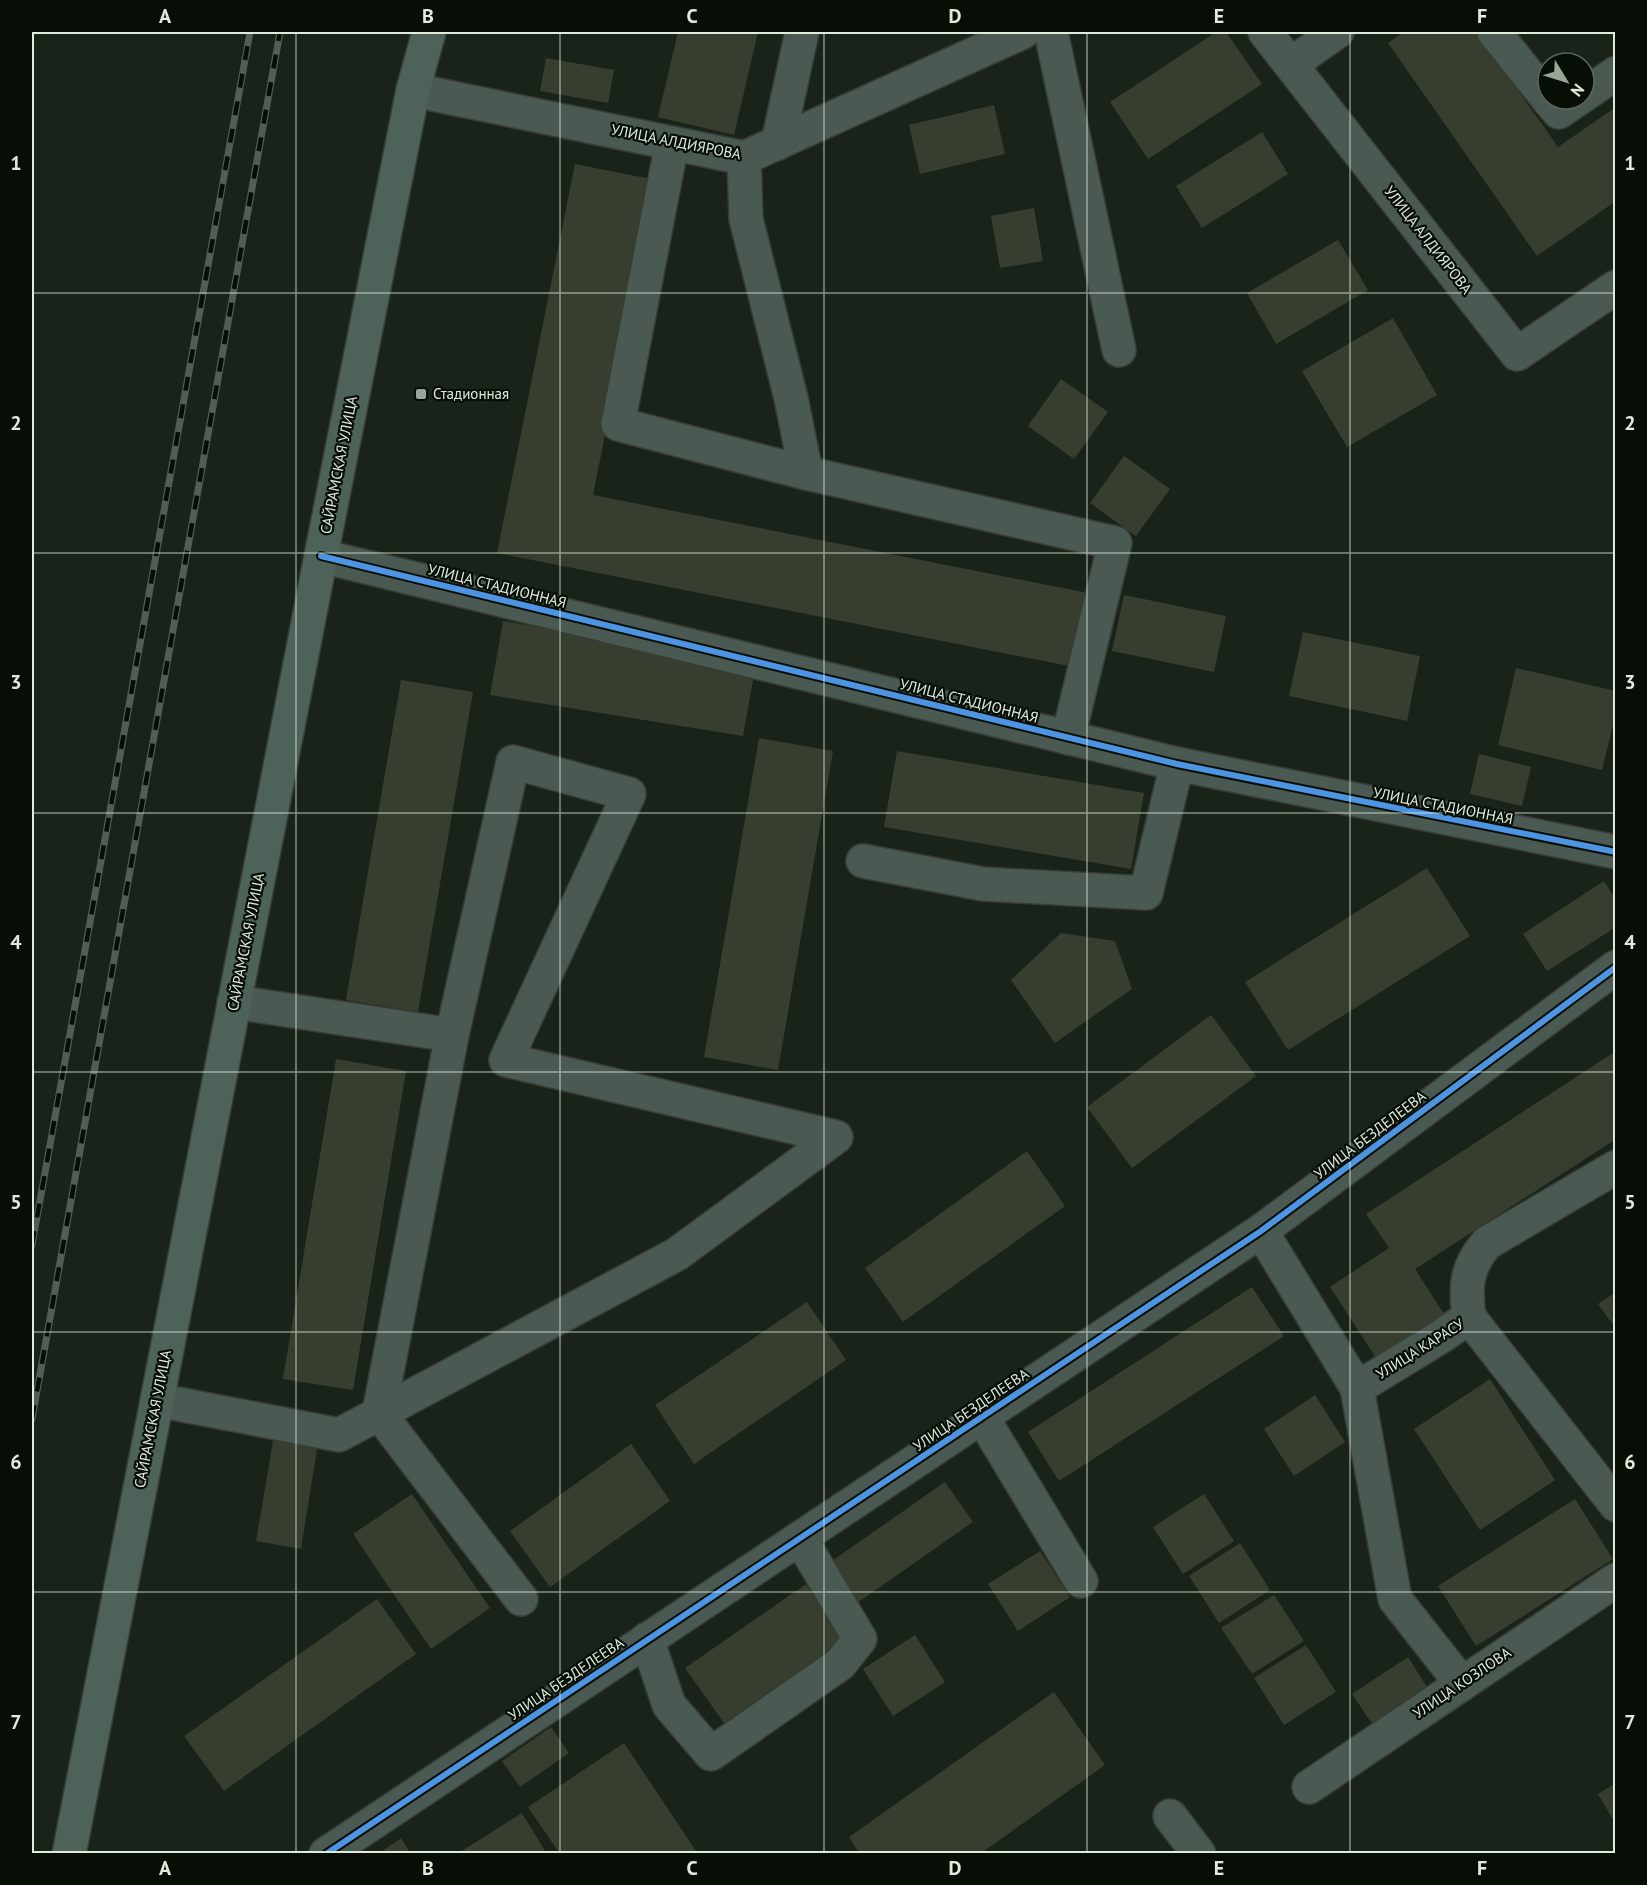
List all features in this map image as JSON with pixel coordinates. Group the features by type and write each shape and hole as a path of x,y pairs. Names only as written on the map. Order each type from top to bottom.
{"main road":[{"name":"САЙРАМСКАЯ УЛИЦА","path":"69,1854 413,90 429,32"}],"street":[{"path":"778,143 802,32"},
{"name":"УЛИЦА АЛДИЯРОВА","path":"413,90 744,158 1023,32"},
{"path":"1051,32 1119,350"},
{"name":"УЛИЦА АЛДИЯРОВА","path":"1265,32 1517,354 1616,287"},
{"path":"1291,64 1337,32"},
{"path":"1494,32 1536,84"},
{"path":"1596,87 1616,73"},
{"path":"672,143 618,424 806,474 1115,543 1068,738"},
{"path":"744,158 746,219 791,398 806,474"},
{"name":"УЛИЦА СТАДИОННАЯ","path":"321,556 1177,764 1616,852"},
{"path":"157,1400 339,1435 379,1413 677,1254 836,1137 506,1060 629,794 513,762 452,1035 379,1413 521,1599"},
{"path":"863,861 983,884 1146,893 1177,764"},
{"name":"УЛИЦА БЕЗДЕЛЕЕВА","path":"326,1854 1261,1231 1616,967"},
{"path":"234,1002 452,1035"},
{"path":"1468,1317 1466,1294 1468,1274 1475,1256 1487,1243 1616,1167"},
{"path":"1261,1231 1357,1388 1395,1599 1461,1684"},
{"name":"УЛИЦА КАРАСУ","path":"1357,1388 1442,1336 1468,1317 1616,1505"},
{"path":"982,1417 1081,1581"},
{"path":"648,1639 669,1705 711,1754 840,1664 860,1639 800,1538"},
{"name":"УЛИЦА КОЗЛОВА","path":"1309,1787 1616,1580"},
{"path":"1170,1816 1199,1854"}],"building":[{"path":"678,32 758,32 734,135 658,117"},
{"path":"1216,32 1226,32 1262,84 1148,159 1110,102"},
{"path":"1404,32 1477,32 1558,147 1616,107 1616,201 1537,256 1388,43"},
{"path":"546,58 614,70 608,103 540,91"},
{"path":"994,105 1005,154 920,174 909,125"},
{"path":"1262,132 1288,174 1202,228 1176,186"},
{"path":"575,164 656,180 593,495 1093,594 1079,668 497,553"},
{"path":"1034,208 1043,261 1000,268 991,216"},
{"path":"1338,240 1368,290 1276,344 1247,293"},
{"path":"1393,318 1437,395 1347,447 1302,371"},
{"path":"1061,379 1108,412 1074,459 1028,426"},
{"path":"1124,456 1170,489 1136,536 1090,503"},
{"path":"1124,595 1226,616 1214,672 1112,651"},
{"path":"503,621 756,663 743,736 490,695"},
{"path":"1303,632 1420,656 1407,721 1289,696"},
{"path":"1516,668 1616,691 1616,713 1602,770 1498,745"},
{"path":"401,680 473,692 418,1012 346,1000"},
{"path":"759,738 833,751 778,1070 704,1057"},
{"path":"897,751 1144,793 1131,869 884,827"},
{"path":"1479,754 1531,767 1522,806 1470,794"},
{"path":"1427,868 1470,936 1288,1050 1245,982"},
{"path":"1604,881 1616,900 1616,927 1547,971 1523,934"},
{"path":"1061,933 1115,941 1132,989 1055,1043 1011,980"},
{"path":"1211,1015 1256,1076 1132,1168 1087,1107"},
{"path":"1616,1051 1616,1139 1415,1269 1446,1317 1378,1361 1330,1287 1389,1248 1366,1214"},
{"path":"336,1059 406,1071 353,1390 283,1379"},
{"path":"1027,1151 1065,1206 903,1322 865,1268"},
{"path":"1252,1287 1284,1336 1059,1481 1028,1432"},
{"path":"1616,1292 1616,1329 1598,1304"},
{"path":"807,1302 846,1360 694,1464 655,1405"},
{"path":"1490,1379 1555,1480 1480,1530 1414,1429"},
{"path":"1315,1395 1345,1442 1294,1476 1264,1429"},
{"path":"274,1435 318,1443 301,1549 256,1541"},
{"path":"631,1444 670,1501 550,1587 510,1531"},
{"path":"945,1482 973,1522 857,1603 829,1563"},
{"path":"412,1494 490,1608 431,1649 353,1534"},
{"path":"1204,1494 1234,1541 1183,1574 1153,1527"},
{"path":"1575,1499 1613,1559 1476,1646 1438,1586"},
{"path":"1240,1543 1270,1590 1219,1623 1189,1576"},
{"path":"1040,1551 1070,1597 1018,1631 988,1584"},
{"path":"806,1584 845,1639 724,1723 685,1668"},
{"path":"1274,1595 1304,1641 1252,1674 1221,1628"},
{"path":"377,1599 416,1654 224,1791 184,1736"},
{"path":"915,1635 945,1682 893,1716 863,1669"},
{"path":"1306,1645 1336,1692 1284,1725 1254,1678"},
{"path":"1408,1657 1432,1695 1377,1731 1352,1694"},
{"path":"1054,1692 1105,1765 980,1854 860,1854 849,1837"},
{"path":"551,1727 569,1753 520,1787 502,1761"},
{"path":"624,1743 698,1854 560,1854 528,1807"},
{"path":"1616,1783 1616,1825 1598,1794"},
{"path":"522,1813 547,1854 457,1854"},
{"path":"401,1838 411,1854 378,1854"}],"railway":[{"path":"32,1245 250,32"},
{"path":"32,1419 280,32"}],"cycle path":[{"path":"321,556 1177,764 1616,852"},
{"path":"326,1854 1261,1231 1616,967"}],"place":[{"name":"Стадионная","path":"421,394"}]}
